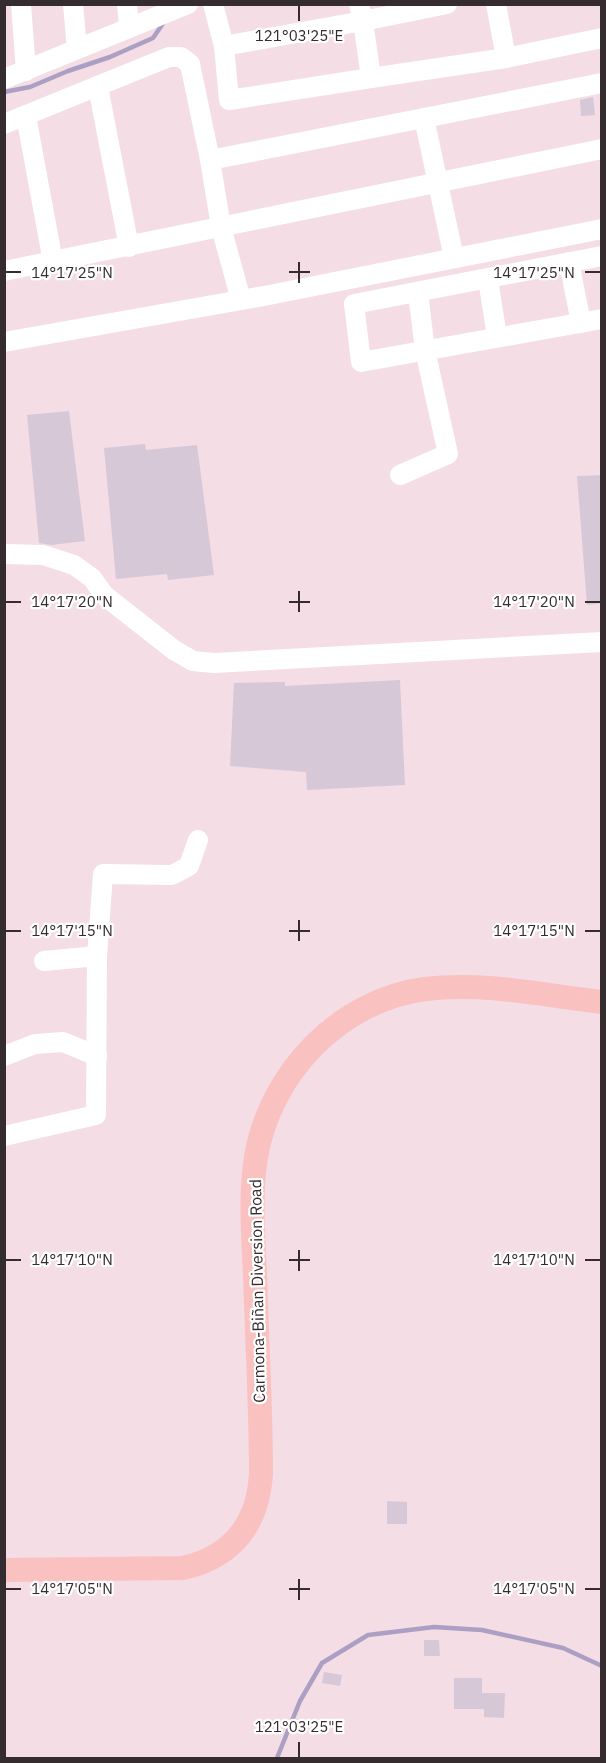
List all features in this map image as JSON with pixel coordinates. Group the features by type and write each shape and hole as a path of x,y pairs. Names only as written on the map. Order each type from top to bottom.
{"main road":[{"name":"Carmona-Biñan Diversion Road","path":"4,1569 183,1568 203,1562 221,1552 239,1537 246,1527 256,1507 261,1474 252,1203 256,1155 262,1131 284,1083 322,1037 369,1006 423,990 490,988 602,1002"}],"street":[{"path":"21,4 26,70"},
{"path":"73,4 77,50"},
{"path":"128,4 129,28"},
{"path":"4,79 188,4"},
{"path":"213,4 225,46 229,100 506,58 602,38"},
{"path":"225,46 361,13 447,4"},
{"path":"496,4 506,58"},
{"path":"361,13 371,78"},
{"path":"4,124 169,57 181,57 190,64 221,227 241,300"},
{"path":"210,160 602,83"},
{"path":"98,87 129,247"},
{"path":"26,116 52,262"},
{"path":"424,118 454,258"},
{"path":"4,272 602,149"},
{"path":"4,342 241,300 602,230"},
{"path":"602,256 354,304 361,362 602,320"},
{"path":"569,262 581,323"},
{"path":"488,279 497,338"},
{"path":"400,475 448,454 425,350 417,293"},
{"path":"4,554 43,555 74,565 92,578 105,596 174,650 193,661 214,663 602,642"},
{"path":"4,1136 96,1115 97,956 103,874 172,875 189,866 198,840"},
{"path":"44,961 97,956"},
{"path":"4,1056 35,1044 63,1042 97,1056"}],"building":[{"path":"593,97 595,115 581,116 580,100"},
{"path":"69,411 85,541 51,545 39,543 27,415"},
{"path":"145,444 146,450 197,445 214,575 168,580 167,574 116,579 104,448"},
{"path":"602,475 602,603 587,605 577,476"},
{"path":"400,680 405,785 307,790 306,772 230,766 234,683 285,682 285,686"},
{"path":"387,1501 407,1502 407,1524 387,1524"},
{"path":"424,1640 439,1640 440,1656 424,1656"},
{"path":"324,1672 342,1675 340,1686 322,1683"},
{"path":"454,1678 482,1678 482,1693 505,1693 504,1718 484,1717 484,1709 454,1709"}],"waterway":[{"path":"4,92 30,87 110,57 153,38 164,22"},
{"path":"277,1758 300,1701 322,1663 368,1635 434,1627 482,1630 563,1648 602,1666"}]}
